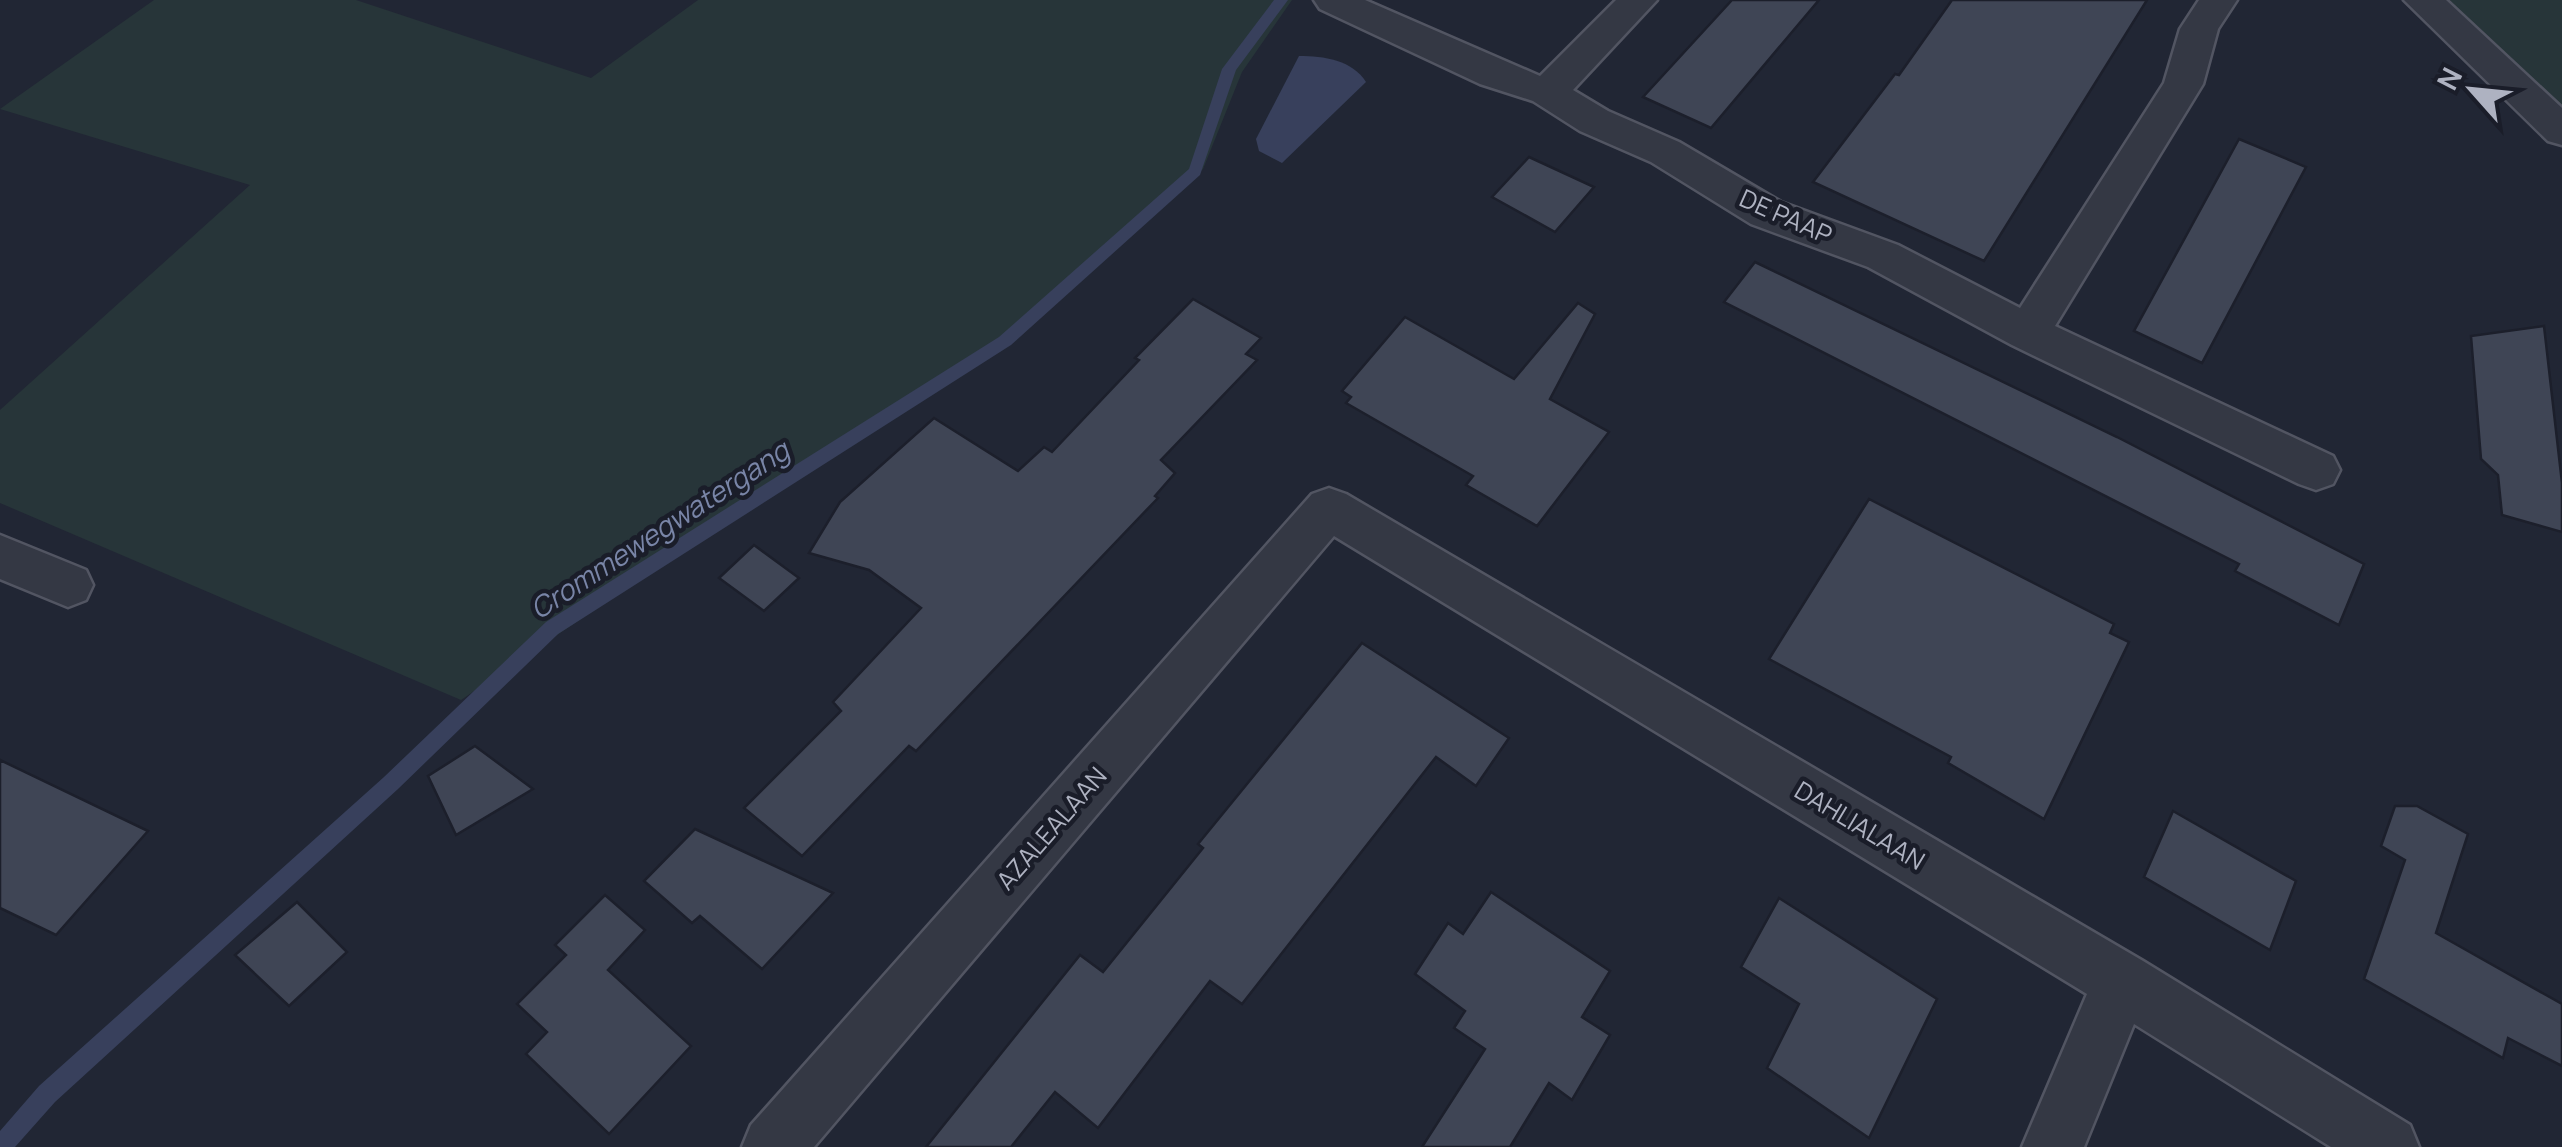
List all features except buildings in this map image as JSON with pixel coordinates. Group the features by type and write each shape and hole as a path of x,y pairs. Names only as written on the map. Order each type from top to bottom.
{"street":[{"name":"DE PAAP","path":"1334,0 1494,75 1547,92 1594,121 1665,152 1766,214 1882,256 2028,333 2316,470"},
{"path":"1547,92 1638,0"},
{"path":"2028,333 2183,84 2199,29 2218,0"},
{"path":"2423,0 2562,132"},
{"name":"DAHLIALAAN","path":"1329,508 2122,982 2388,1147"},
{"name":"AZALEALAAN","path":"773,1147 1329,508"},
{"path":"0,556 68,585"},
{"path":"2053,1147 2122,982"}],"shaded area":[{"path":"154,0 356,0 591,78 698,0 1292,0 1242,72 1203,169 1008,345 628,587 461,700 0,503 0,410 250,185 0,109"},
{"path":"2439,0 2562,0 2562,117"}],"water":[{"path":"1299,56 1337,61 1366,82 1282,163 1259,151 1256,139"}],"waterway":[{"name":"Crommewegwatergang","path":"0,1147 47,1094 391,783 552,628 1005,341 1195,171 1229,69 1281,0"}]}
